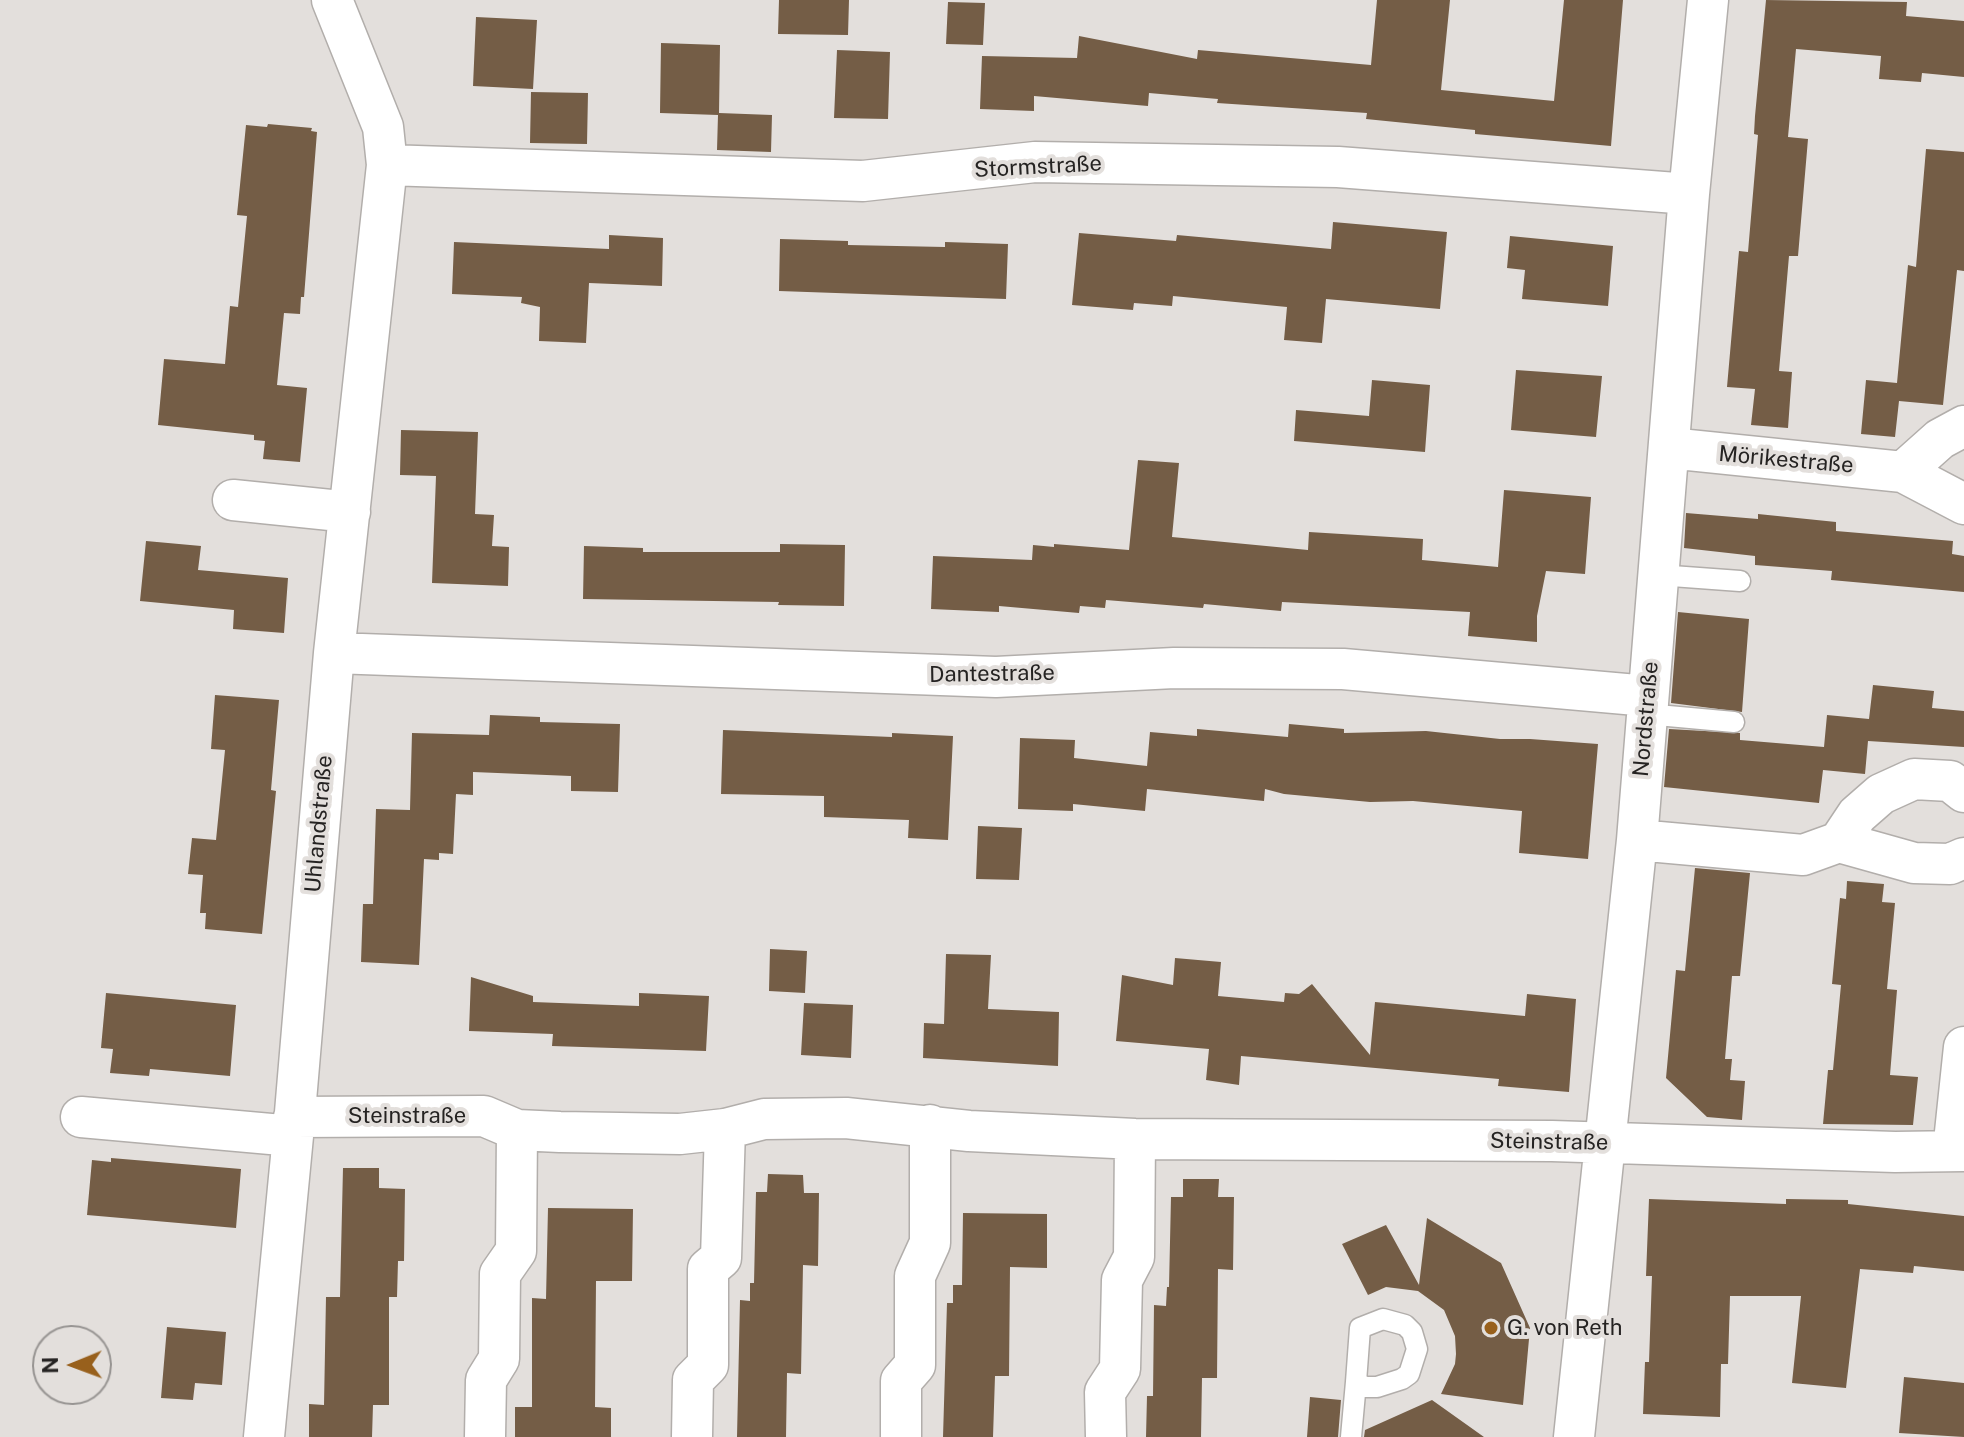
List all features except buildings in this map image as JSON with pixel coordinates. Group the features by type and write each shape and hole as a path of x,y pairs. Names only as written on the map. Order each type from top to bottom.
{"street":[{"name":"Uhlandstraße","path":"264,1437 334,653 387,165 383,127 332,0"},
{"name":"Nordstraße","path":"1574,1437 1637,840 1689,194 1708,0"},
{"name":"Stormstraße","path":"387,165 863,181 1035,162 1338,167 1689,194"},
{"path":"1903,472 1940,439 1964,426"},
{"name":"Mörikestraße","path":"1669,448 1903,472 1964,504"},
{"path":"233,500 350,512"},
{"name":"Dantestraße","path":"334,653 996,677 1174,668 1343,669 1647,705"},
{"path":"1839,842 1857,815 1881,794 1914,779 1950,781 1964,792"},
{"path":"1637,840 1803,855 1839,842 1914,863 1950,864 1964,858"},
{"path":"1959,1151 1964,1047"},
{"name":"Steinstraße","path":"293,1126 484,1116 517,1130 680,1134 725,1129 764,1119 846,1118 969,1131 1135,1139 1604,1143 1895,1152 1959,1151"},
{"path":"81,1117 293,1126"},
{"path":"901,1437 901,1381 915,1365 915,1276 930,1243 930,1125"},
{"path":"692,1437 693,1380 708,1365 708,1269 721,1258 725,1129"},
{"path":"485,1437 486,1380 499,1359 500,1274 516,1251 517,1130"},
{"path":"1106,1437 1105,1392 1120,1369 1122,1280 1134,1257 1135,1139"}],"lane":[{"path":"1658,575 1740,581"},
{"path":"1647,705 1734,722"},
{"path":"1351,1437 1356,1382"}],"place":[{"name":"G. von Reth","path":"1491,1328"}]}
